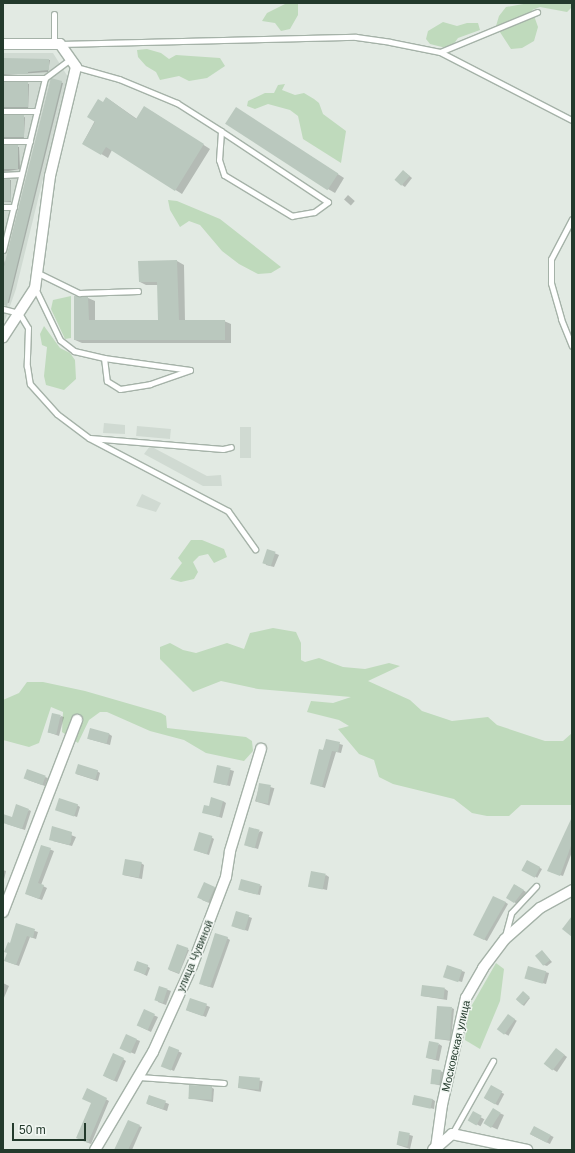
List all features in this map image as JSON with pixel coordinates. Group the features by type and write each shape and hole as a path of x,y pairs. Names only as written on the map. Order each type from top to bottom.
{"street":[{"path":"3,44 57,44 72,63 50,176 35,288 3,337"},
{"path":"3,912 77,720"},
{"name":"улица Чувиной","path":"95,1150 139,1076 192,966 226,877 230,851 261,749"},
{"name":"Московская улица","path":"436,1149 442,1105 466,998 483,968 505,939 540,908 572,890"},
{"path":"436,1149 452,1134 527,1150"}],"lane":[{"path":"440,52 537,12"},
{"path":"54,14 57,44 356,37 440,52 572,120"},
{"path":"3,78 45,78 72,63 119,79 177,103 328,202 314,212 292,216 224,175 220,160 221,132"},
{"path":"3,250 4,239 14,207 45,78"},
{"path":"3,111 37,111"},
{"path":"3,142 30,141"},
{"path":"3,175 22,174"},
{"path":"3,207 14,207"},
{"path":"572,219 551,259 551,283 561,319 572,346"},
{"path":"38,273 78,293 138,291"},
{"path":"35,288 60,340 74,351 104,358 190,370 150,384 120,389 107,381 104,358"},
{"path":"3,309 19,313 28,328 27,366 30,384 57,414 89,438 228,510 255,549"},
{"path":"89,438 223,449 231,447"},
{"path":"505,939 511,913 536,886"},
{"path":"452,1134 493,1061"},
{"path":"139,1076 224,1083"}],"shaded area":[{"path":"3,53 53,53 68,77 16,289 3,326"},
{"path":"104,423 125,425 125,434 103,433"},
{"path":"137,426 171,429 170,439 136,436"},
{"path":"240,427 251,427 251,458 240,458"},
{"path":"150,446 207,476 221,475 222,486 203,486 144,454"},
{"path":"142,494 161,503 156,512 136,506"}],"green space":[{"path":"529,3 572,3 572,7 567,12 540,7 532,10 538,27 534,41 522,48 511,49 496,26 499,16 506,7"},
{"path":"285,4 298,4 298,15 290,29 281,31 275,23 262,21 267,13"},
{"path":"443,22 457,26 467,23 478,23 480,30 458,38 450,49 430,44 426,39 428,31"},
{"path":"147,49 161,53 169,59 176,55 220,58 225,66 207,78 189,81 179,76 160,80 156,72 146,66 138,57 137,50"},
{"path":"285,84 282,90 295,95 304,93 314,99 319,103 323,114 346,131 341,163 303,139 298,116 290,110 268,104 255,109 247,106 248,101 265,93 274,93 278,85"},
{"path":"168,200 177,201 220,219 281,267 271,273 258,274 239,264 222,251 200,225 189,221 180,227 170,210"},
{"path":"71,296 71,338 65,339 51,309 53,300"},
{"path":"44,326 60,348 70,353 75,360 76,379 64,390 46,385 44,376 47,347 42,345 40,334"},
{"path":"191,540 202,540 224,549 227,557 214,563 208,554 199,556 193,562 198,572 194,579 181,582 170,579 182,563 178,558"},
{"path":"273,628 296,632 301,643 301,660 305,662 319,658 343,667 365,669 389,663 400,666 368,681 410,700 422,711 452,721 488,717 497,725 545,741 563,741 572,733 572,805 521,805 509,816 487,816 472,813 454,799 393,784 379,777 374,760 359,754 338,729 349,726 339,720 307,712 311,701 333,703 351,697 258,689 221,681 193,692 160,659 160,647 170,643 183,650 196,653 227,643 244,649 250,633"},
{"path":"27,682 43,682 85,691 161,713 166,716 167,728 246,737 252,741 253,751 244,761 206,753 184,740 150,731 107,712 100,712 89,720 78,743 62,732 63,712 51,707 39,743 29,747 3,740 3,700 19,693"},
{"path":"496,963 504,969 500,1001 480,1049 465,1040 468,1012"}],"building":[{"path":"3,58 49,59 49,70 28,72 28,74 3,74"},
{"path":"51,78 62,81 7,306 3,305 3,270"},
{"path":"3,82 28,82 28,107 3,107"},
{"path":"106,97 136,119 144,106 204,144 175,191 106,147 101,155 82,144 95,122 87,117 98,99 103,102"},
{"path":"236,107 338,173 327,190 225,124"},
{"path":"3,115 24,115 24,137 3,137"},
{"path":"3,145 18,145 18,169 3,169"},
{"path":"403,170 410,176 401,186 394,180"},
{"path":"3,179 10,179 11,201 3,202"},
{"path":"177,260 179,320 225,320 225,340 74,340 74,296 88,297 89,320 158,320 157,282 139,282 138,261"},
{"path":"267,549 276,552 271,566 262,563"},
{"path":"52,713 61,715 56,735 48,732"},
{"path":"90,728 109,733 106,744 87,739"},
{"path":"326,739 340,742 338,752 332,751 322,787 310,784 319,749 323,750"},
{"path":"78,764 98,770 95,780 75,774"},
{"path":"217,765 231,768 227,786 213,783"},
{"path":"27,769 46,776 42,785 24,778"},
{"path":"259,783 271,785 268,804 256,802"},
{"path":"211,797 223,801 219,817 202,813 204,805 209,806"},
{"path":"59,798 78,804 74,817 55,810"},
{"path":"16,804 29,809 22,829 3,823 3,814 12,817"},
{"path":"572,817 572,843 560,876 547,871"},
{"path":"52,826 72,832 71,842 69,845 49,840"},
{"path":"249,827 260,830 255,848 244,845"},
{"path":"199,832 212,836 207,854 193,850"},
{"path":"41,845 51,848 38,883 44,885 39,899 25,894"},
{"path":"125,859 142,862 139,878 122,875"},
{"path":"527,860 540,867 535,878 521,871"},
{"path":"311,871 326,874 323,890 308,887"},
{"path":"241,879 260,884 257,895 238,890"},
{"path":"204,882 215,887 208,902 197,898"},
{"path":"514,884 524,890 514,903 506,898"},
{"path":"493,896 506,902 484,940 473,935"},
{"path":"236,911 249,915 245,930 231,926"},
{"path":"572,916 572,937 562,929"},
{"path":"16,923 35,929 33,938 27,936 16,965 4,961 7,953 4,952 8,942 10,943"},
{"path":"215,933 228,937 210,987 199,984"},
{"path":"177,944 188,948 179,973 168,969"},
{"path":"542,950 550,960 543,966 535,956"},
{"path":"137,961 148,965 145,975 134,970"},
{"path":"447,965 462,970 458,982 443,977"},
{"path":"528,966 546,971 543,984 524,978"},
{"path":"422,985 445,988 443,999 421,996"},
{"path":"159,986 168,989 163,1003 154,1000"},
{"path":"523,991 530,997 523,1005 516,999"},
{"path":"190,998 207,1004 203,1016 186,1010"},
{"path":"437,1006 452,1007 450,1040 435,1039"},
{"path":"144,1009 155,1014 148,1030 137,1025"},
{"path":"508,1014 515,1019 504,1035 497,1029"},
{"path":"126,1034 137,1039 130,1053 119,1049"},
{"path":"429,1041 439,1043 436,1060 426,1058"},
{"path":"169,1046 179,1050 171,1071 161,1066"},
{"path":"556,1048 565,1055 552,1071 544,1064"},
{"path":"113,1053 124,1058 114,1081 103,1076"},
{"path":"432,1069 441,1070 439,1085 430,1084"},
{"path":"239,1076 260,1078 259,1090 238,1088"},
{"path":"189,1085 212,1086 211,1100 189,1099"},
{"path":"491,1085 502,1091 495,1104 484,1098"},
{"path":"87,1088 107,1098 88,1143 76,1138 91,1103 82,1099"},
{"path":"149,1095 166,1101 163,1109 146,1104"},
{"path":"414,1095 433,1099 431,1109 412,1105"},
{"path":"493,1108 501,1113 491,1128 483,1123"},
{"path":"473,1111 482,1116 476,1125 468,1121"},
{"path":"128,1120 140,1125 128,1150 114,1150"},
{"path":"534,1126 551,1135 547,1143 530,1134"},
{"path":"399,1131 410,1133 407,1147 397,1145"}]}
